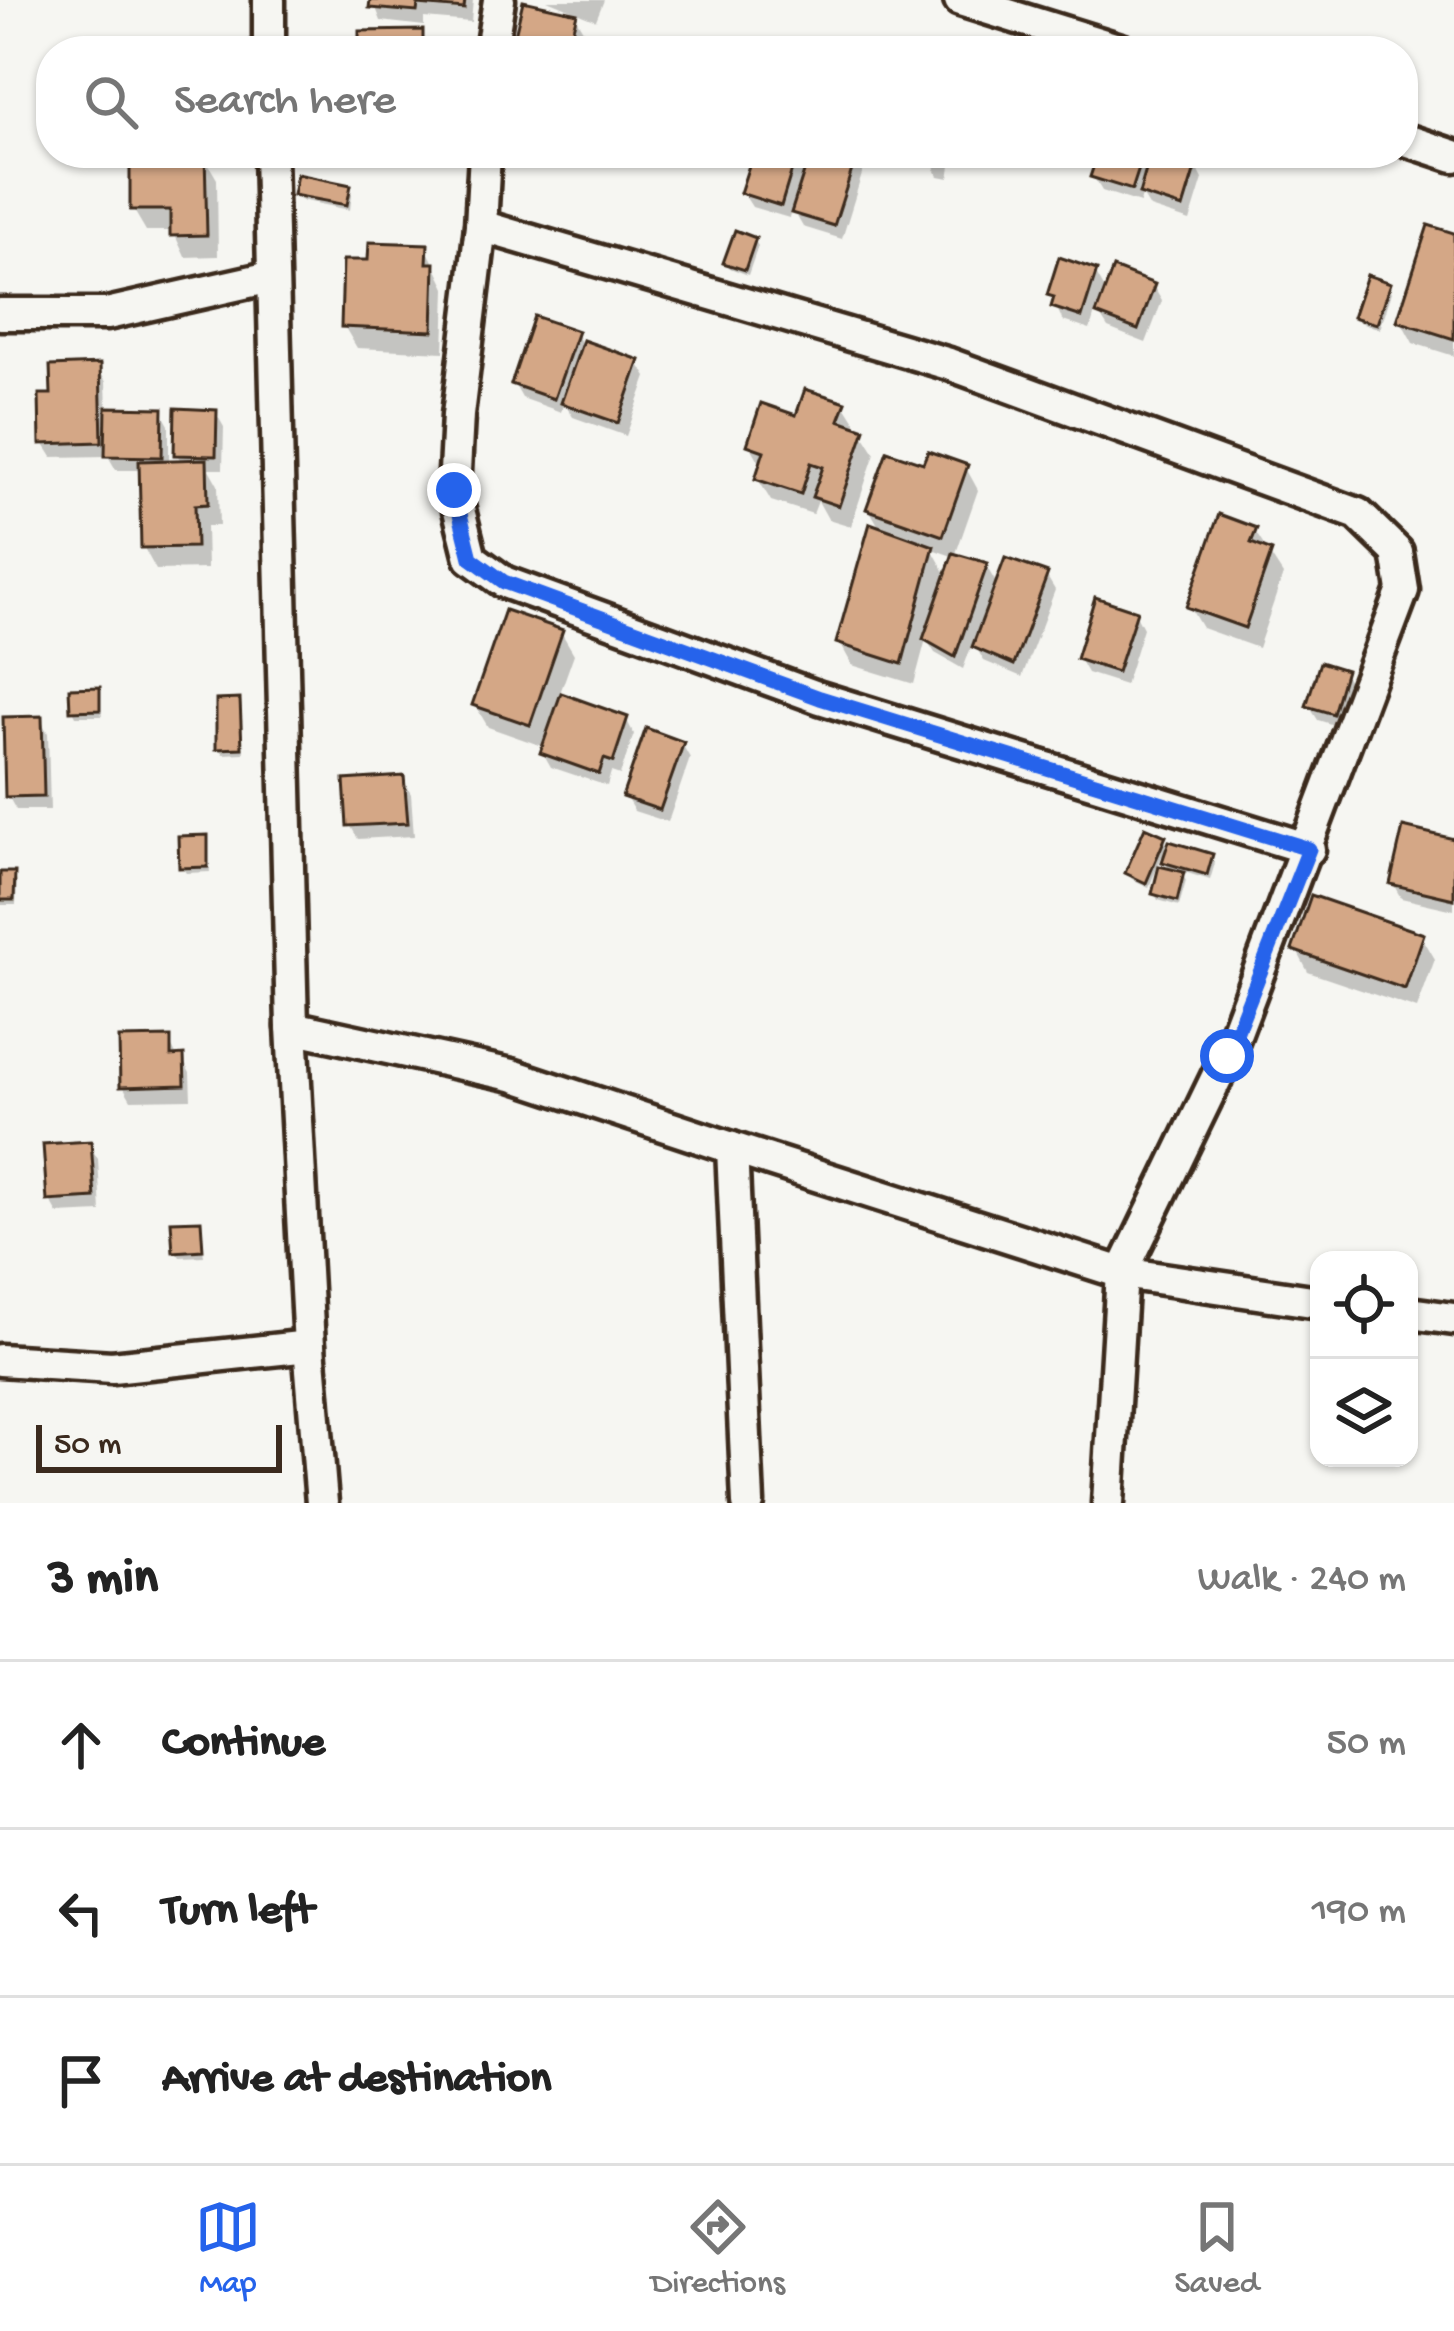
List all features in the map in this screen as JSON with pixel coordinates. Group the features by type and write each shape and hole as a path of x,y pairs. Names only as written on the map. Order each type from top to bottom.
{"street":[{"path":"269,0 269,36"},
{"path":"493,36 499,0"},
{"path":"960,0 1076,36"},
{"path":"1418,144 1454,156"},
{"path":"270,168 292,1028 322,1503"},
{"path":"484,168 454,490 471,558 504,582 820,698 1309,849"},
{"path":"481,226 950,364 1358,514 1397,553 1403,590 1309,849 1227,1056 1121,1273 1108,1503"},
{"path":"0,314 106,314 271,277"},
{"path":"292,1028 512,1076 1121,1273 1310,1301"},
{"path":"732,1148 748,1503"},
{"path":"1418,1314 1454,1318"},
{"path":"0,1360 112,1367 309,1346"}],"building":[{"path":"370,0 465,0 464,9 418,5 417,12 369,8"},
{"path":"523,1 577,13 571,36 515,35"},
{"path":"423,30 423,36 359,36 359,31"},
{"path":"130,168 205,168 207,235 170,236 170,210 130,210"},
{"path":"748,168 792,168 781,206 740,193"},
{"path":"805,168 853,168 834,226 791,213"},
{"path":"1093,168 1139,168 1132,190 1090,177"},
{"path":"1147,168 1195,168 1183,208 1139,194"},
{"path":"297,174 351,185 347,205 293,195"},
{"path":"1428,225 1454,233 1454,339 1397,321"},
{"path":"735,230 756,238 745,270 723,263"},
{"path":"369,242 428,244 427,263 435,263 433,331 341,327 343,260 368,260"},
{"path":"1059,257 1097,270 1082,317 1051,307 1054,297 1047,295"},
{"path":"1113,268 1155,284 1138,330 1096,314"},
{"path":"1367,275 1391,283 1377,324 1353,317"},
{"path":"534,316 578,331 554,399 511,384"},
{"path":"583,340 640,360 618,423 561,403"},
{"path":"100,364 102,442 40,444 39,394 51,394 50,366"},
{"path":"805,389 846,402 839,420 865,429 839,506 812,497 823,467 811,463 801,494 755,479 764,451 747,445 761,403 796,415"},
{"path":"106,407 163,408 162,457 105,456"},
{"path":"175,408 217,410 216,456 174,455"},
{"path":"887,451 923,463 928,451 968,465 943,536 866,509"},
{"path":"207,459 208,504 195,505 196,547 141,548 139,461"},
{"path":"1219,514 1257,528 1251,543 1272,551 1245,628 1186,607"},
{"path":"870,523 934,546 902,664 836,643"},
{"path":"953,553 988,563 955,657 923,639"},
{"path":"1005,558 1048,573 1014,665 972,647"},
{"path":"1095,597 1137,611 1117,672 1076,659"},
{"path":"505,610 563,630 530,725 472,705"},
{"path":"1320,662 1346,670 1333,714 1306,706"},
{"path":"100,687 100,710 70,711 69,688"},
{"path":"561,693 628,717 613,762 604,759 599,774 540,753"},
{"path":"240,699 242,748 216,749 216,700"},
{"path":"42,716 44,796 5,797 3,717"},
{"path":"646,728 684,742 660,810 622,797"},
{"path":"404,776 408,823 347,826 344,780"},
{"path":"1145,827 1166,836 1146,883 1125,873"},
{"path":"1403,827 1454,839 1454,899 1390,884"},
{"path":"208,835 208,867 179,868 178,836"},
{"path":"1169,841 1213,854 1207,875 1162,862"},
{"path":"1159,866 1184,872 1177,901 1152,894"},
{"path":"0,872 15,872 14,900 0,900"},
{"path":"1311,895 1424,934 1405,989 1292,950"},
{"path":"171,1037 171,1056 184,1055 185,1085 120,1087 119,1038"},
{"path":"91,1141 95,1198 47,1201 43,1144"},
{"path":"201,1220 203,1250 173,1252 171,1221"}],"route":[{"path":"454,490 471,558 504,582 820,698 1309,849 1227,1056"}]}
